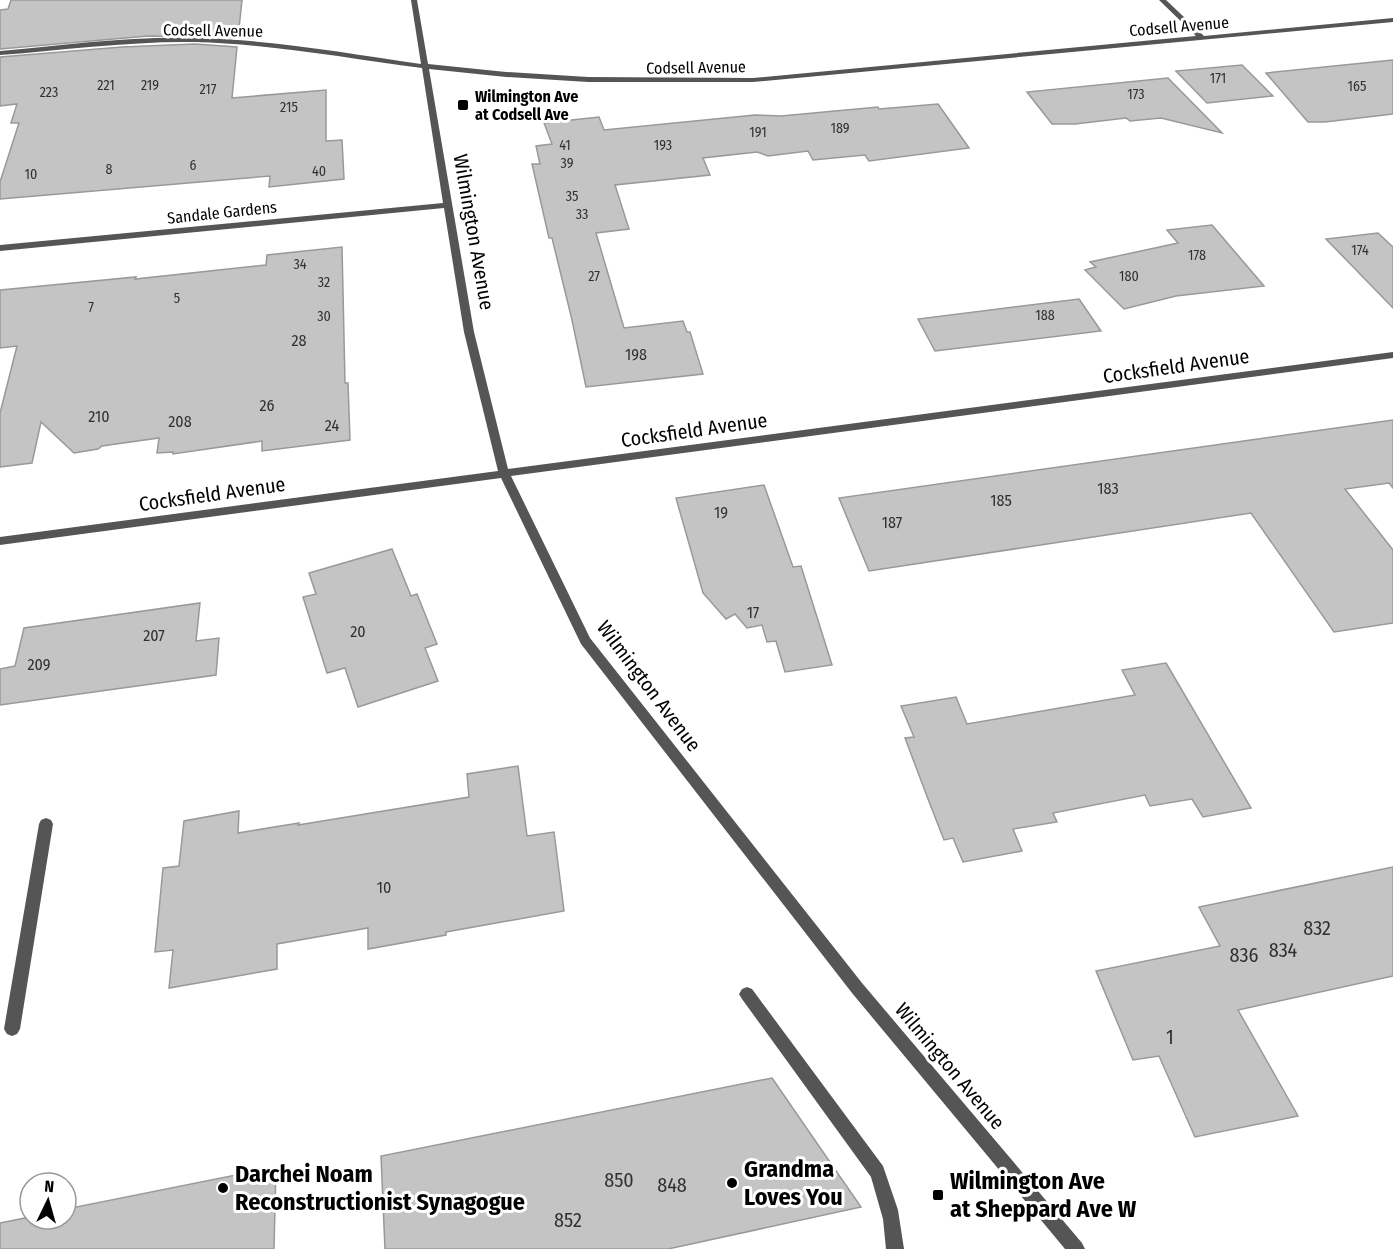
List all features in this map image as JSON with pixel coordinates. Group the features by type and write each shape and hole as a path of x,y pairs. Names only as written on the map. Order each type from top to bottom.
{"street":[{"name":"Wilmington Avenue","path":"414,0 469,332 504,473 585,641 857,988 1076,1249"},
{"path":"1162,0 1202,38"},
{"name":"Codsell Avenue","path":"0,53 112,43 195,40 280,45 424,66 574,81 753,80 1393,21"},
{"name":"Sandale Gardens","path":"0,248 447,205"},
{"name":"Cocksfield Avenue","path":"0,541 1393,355"},
{"path":"12,1029 46,824"},
{"path":"747,994 877,1172 889,1201 895,1229 895,1249"}],"building":[{"path":"11,0 242,0 238,38 148,36 0,49 0,10 8,9"},
{"path":"195,44 237,47 232,98 326,90 326,141 342,140 344,179 269,187 270,176 0,199 0,182 19,123 11,123 17,104 0,106 0,57 122,47"},
{"path":"1393,60 1393,114 1325,122 1308,122 1266,73"},
{"path":"1242,65 1273,96 1207,103 1176,71"},
{"path":"1168,78 1222,133 1161,118 1130,121 1126,118 1075,124 1052,124 1027,92"},
{"path":"938,104 969,148 869,161 865,155 813,160 808,151 768,156 757,152 703,158 710,175 615,185 629,229 596,233 624,328 683,321 687,332 690,332 703,374 586,387 572,320 552,238 549,238 532,164 540,164 536,146 552,144 544,123 599,117 604,130 755,115 781,116"},
{"path":"1212,225 1264,286 1176,296 1124,309 1085,270 1096,267 1090,262 1178,243 1167,230"},
{"path":"1378,233 1393,247 1393,308 1326,239"},
{"path":"342,247 345,383 348,383 350,440 262,451 262,441 173,454 173,452 157,453 159,438 102,446 98,449 74,453 41,422 32,463 0,467 0,413 17,346 0,348 0,290 266,265 267,255"},
{"path":"1079,299 1101,331 935,351 918,319"},
{"path":"1393,420 1393,488 1389,483 1345,489 1393,550 1393,623 1334,632 1251,513 869,571 839,498"},
{"path":"764,485 793,567 801,566 832,665 785,672 776,641 767,642 762,625 747,628 735,614 726,619 703,593 676,498"},
{"path":"392,549 411,596 417,594 437,644 425,648 438,681 358,707 345,668 327,673 303,597 316,594 309,573"},
{"path":"200,603 196,641 219,638 216,675 0,705 0,669 15,666 24,628"},
{"path":"1166,663 1251,808 1203,817 1192,799 1150,806 1145,795 1053,813 1057,822 1013,829 1022,851 963,862 953,838 944,840 905,738 914,737 901,706 956,697 967,724 1135,695 1122,670"},
{"path":"518,766 527,836 554,832 564,911 446,932 446,935 368,949 368,928 277,944 277,969 169,988 173,950 155,952 163,868 179,866 184,821 239,811 238,833 469,797 467,774"},
{"path":"1393,867 1393,976 1238,1010 1298,1116 1195,1137 1159,1056 1133,1060 1096,971 1220,946 1199,907"},
{"path":"772,1078 861,1207 668,1249 385,1249 381,1156"},
{"name":"Darchei Noam Reconstructionist Synagogue","path":"276,1167 274,1249 0,1249 0,1223 18,1219 18,1231 78,1231 78,1207"}],"place":[{"name":"Wilmington Ave at Codsell Ave","path":"463,105"},
{"name":"Grandma Loves You","path":"732,1183"},
{"name":"Darchei Noam Reconstructionist Synagogue","path":"223,1188"},
{"name":"Wilmington Ave at Sheppard Ave W","path":"938,1195"}]}
